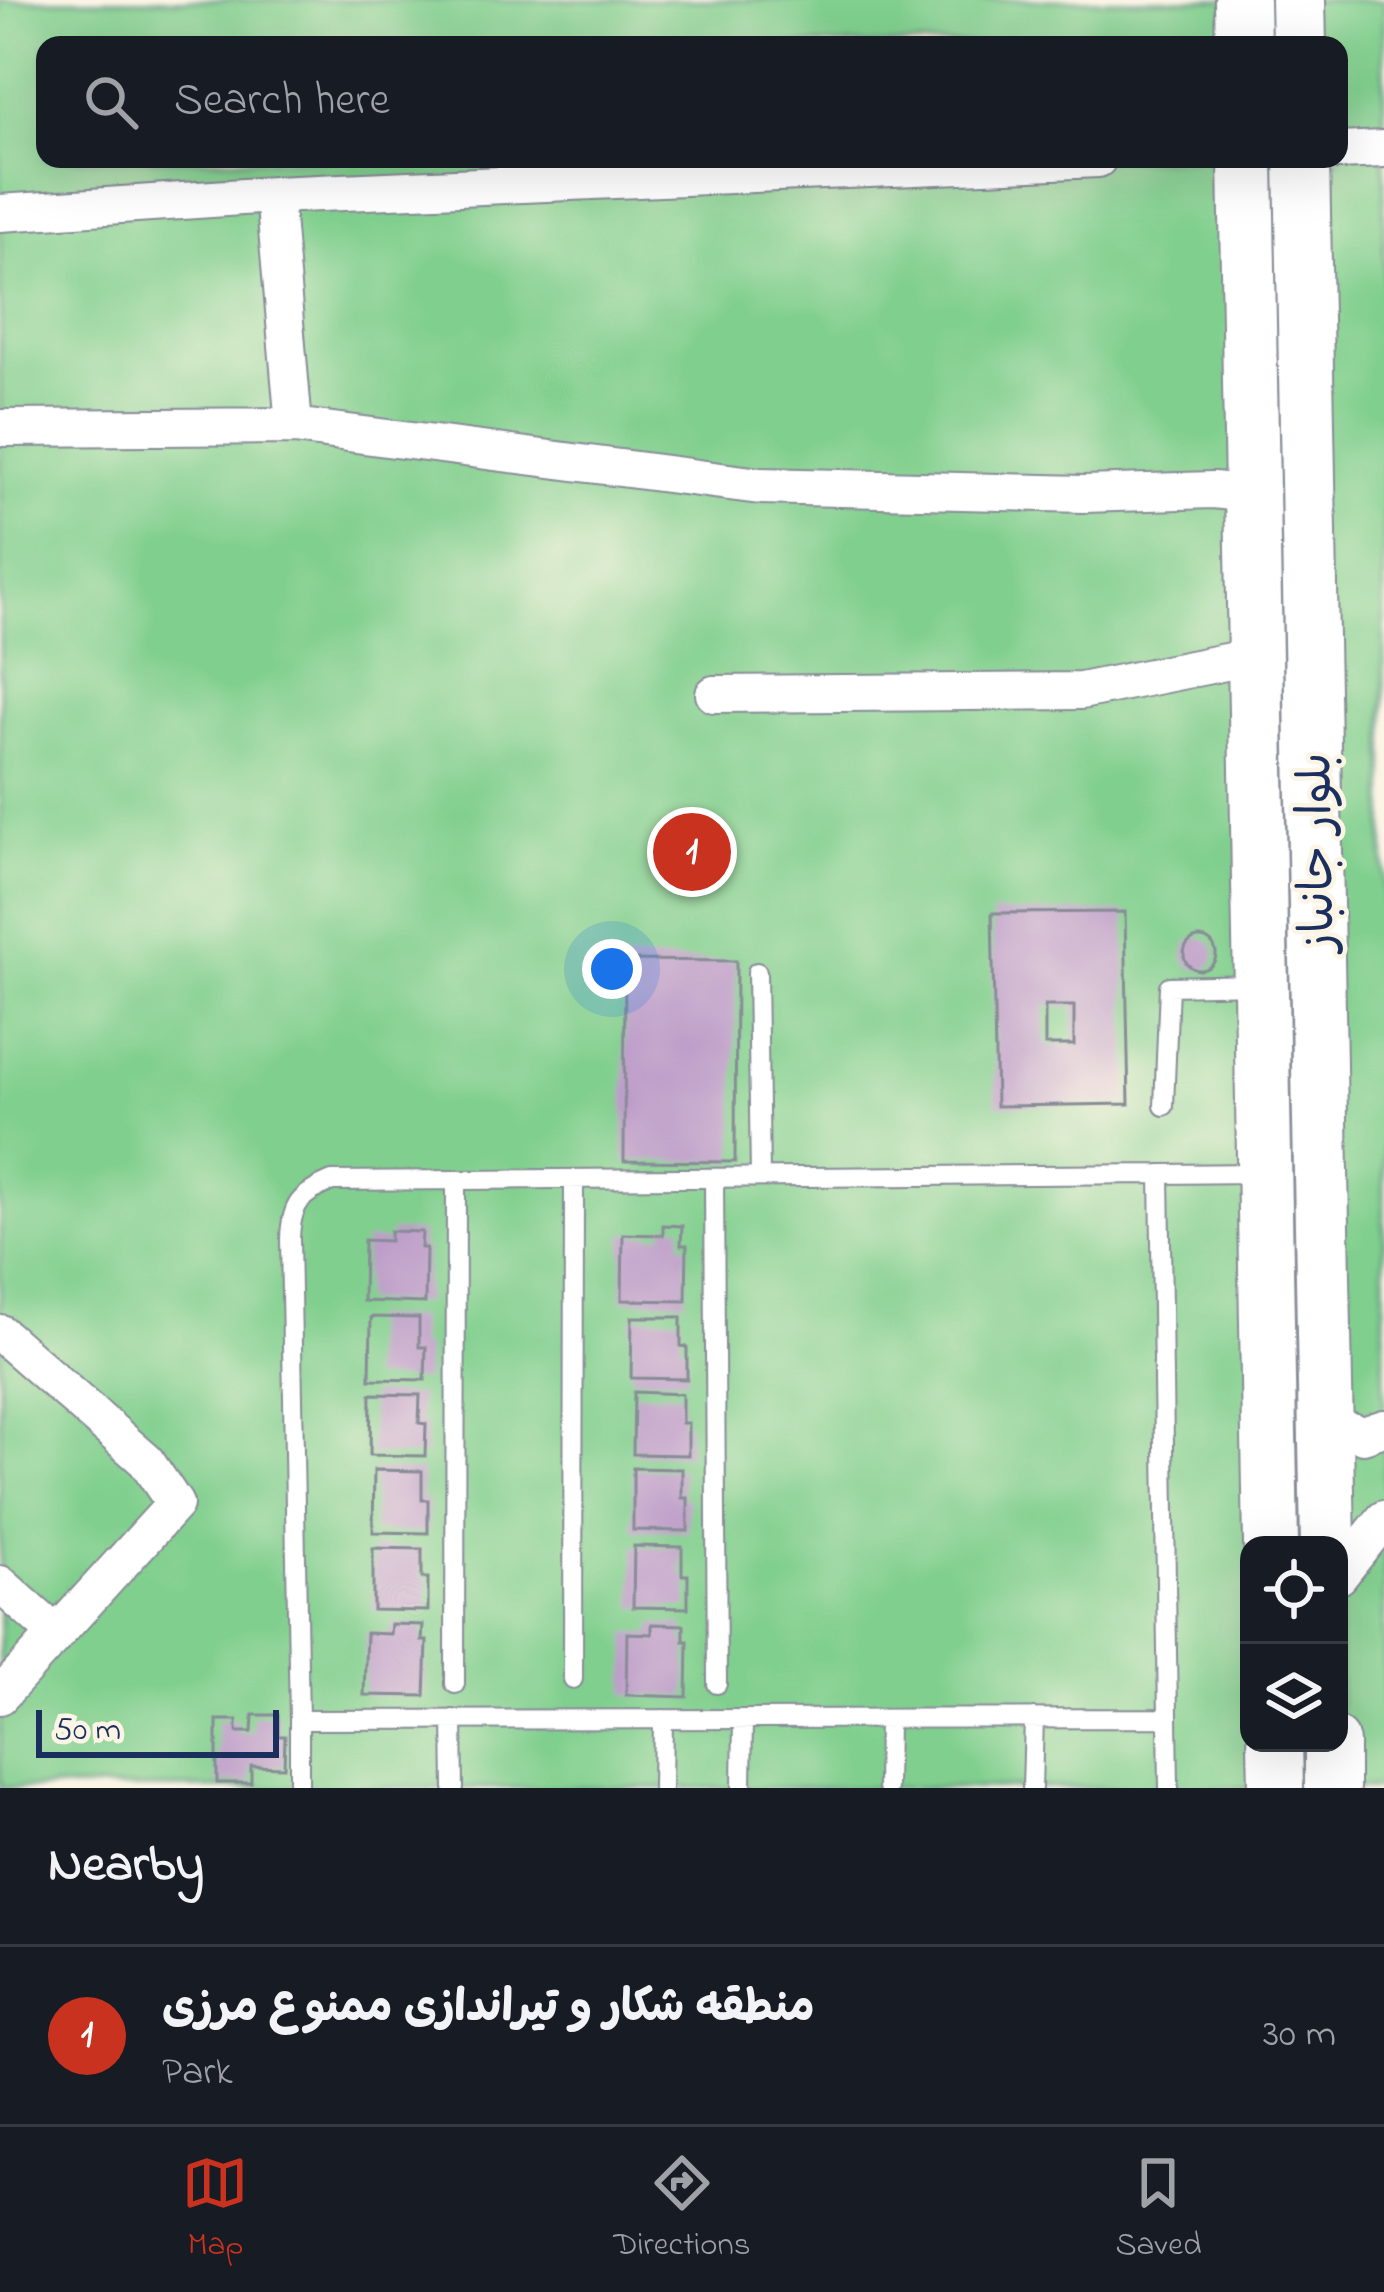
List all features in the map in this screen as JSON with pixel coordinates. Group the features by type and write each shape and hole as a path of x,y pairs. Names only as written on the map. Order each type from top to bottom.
{"main road":[{"path":"1242,0 1243,36"},
{"path":"1298,0 1299,36"},
{"name":"بلوار جانباز","path":"1246,168 1271,1536"},
{"name":"بلوار جانباز","path":"1301,168 1328,1536"},
{"path":"1275,1752 1276,1788"},
{"path":"1332,1752 1332,1788"}],"street":[{"path":"1348,151 1384,149"},
{"path":"0,213 898,168"},
{"path":"274,196 294,426"},
{"path":"0,428 294,426 760,486 1252,494"},
{"path":"714,694 1081,691 1255,656"},
{"path":"0,1333 146,1461 175,1504 0,1696"},
{"path":"1325,1422 1363,1435 1384,1429"},
{"path":"1348,1565 1384,1519"},
{"path":"0,1584 55,1633"}],"lane":[{"path":"757,972 760,1178"},
{"path":"1164,1106 1169,986 1261,984"},
{"path":"298,1788 291,1213 304,1192 332,1181 1264,1173"},
{"path":"1160,1174 1169,1788"},
{"path":"713,1178 717,1684"},
{"path":"573,1679 574,1179"},
{"path":"455,1684 456,1180"},
{"path":"1032,1788 1034,1718"},
{"path":"298,1720 1168,1718"},
{"path":"453,1719 454,1788"},
{"path":"662,1788 664,1719"},
{"path":"742,1788 743,1719"},
{"path":"887,1788 888,1719"}],"green space":[{"path":"0,0 1384,0 1384,1788 0,1788"}],"building":[{"path":"1125,912 1129,1104 996,1106 992,913","holes":["1045,1006 1074,1006 1074,1045 1045,1045"]},
{"path":"1200,938 1211,943 1216,954 1211,965 1200,970 1189,965 1184,954 1189,943"},
{"path":"625,960 736,961 735,1162 624,1161"},
{"path":"663,1225 682,1226 681,1245 687,1245 686,1301 622,1300 623,1234 663,1235"},
{"path":"390,1231 422,1232 425,1303 363,1301 364,1240 390,1241"},
{"path":"371,1317 419,1318 419,1347 426,1347 425,1380 370,1379"},
{"path":"632,1317 681,1317 687,1379 631,1378"},
{"path":"634,1392 682,1394 688,1455 633,1454"},
{"path":"371,1394 420,1395 419,1423 426,1424 425,1456 370,1455"},
{"path":"633,1468 682,1469 688,1531 633,1530"},
{"path":"374,1470 422,1471 428,1533 373,1532"},
{"path":"634,1546 682,1547 688,1608 633,1607"},
{"path":"373,1548 422,1549 428,1611 373,1610"},
{"path":"391,1624 423,1625 425,1696 364,1695 366,1633 390,1634"},
{"path":"652,1624 684,1625 687,1697 626,1695 627,1633 652,1634"},
{"path":"253,1715 278,1715 278,1736 285,1736 284,1767 251,1766 251,1783 217,1783 217,1720 237,1720 237,1732 252,1732"}],"place":[{"name":"منطقه شکار و تیراندازی ممنوع مرزی","path":"692,852"}]}
